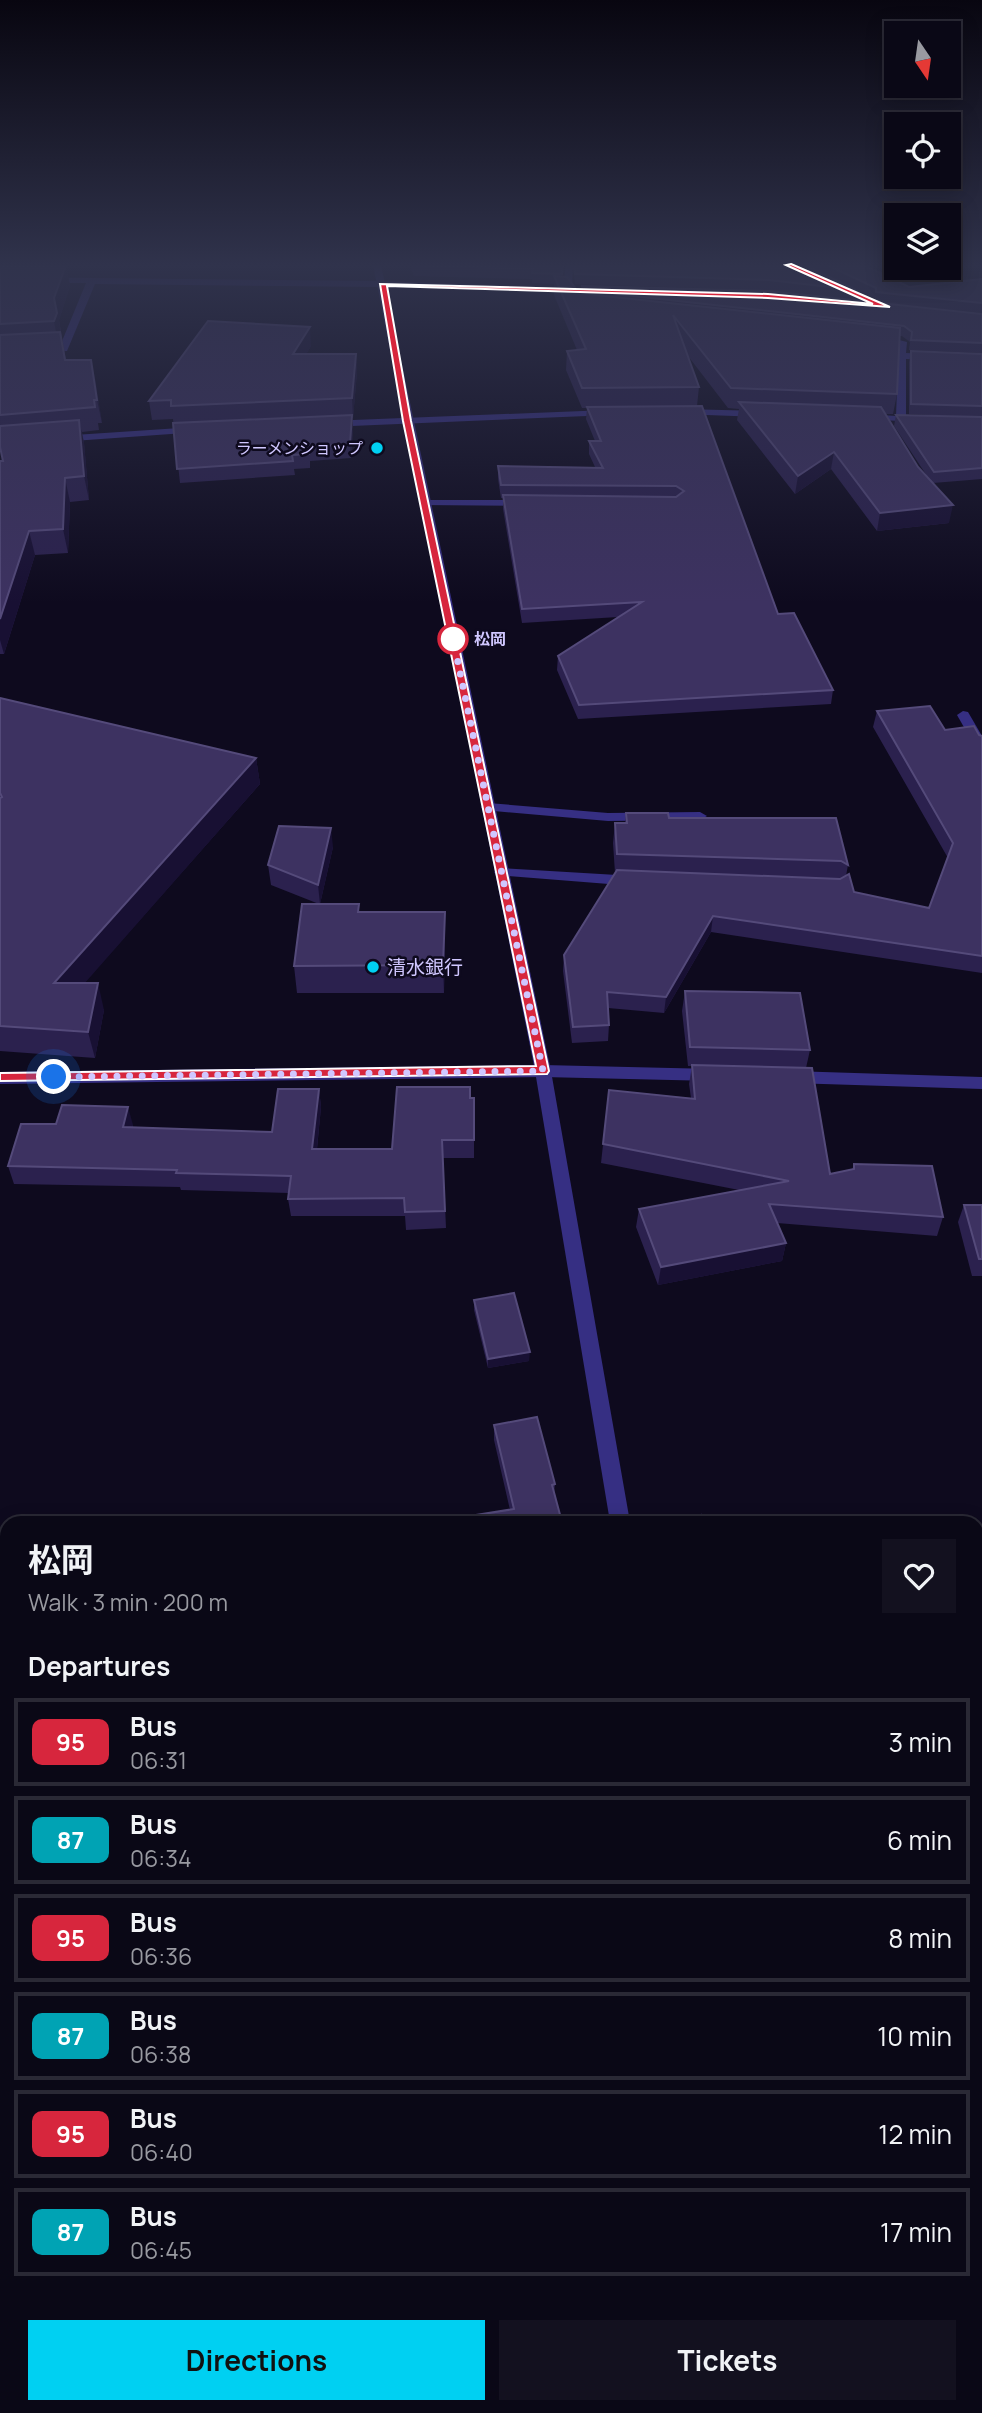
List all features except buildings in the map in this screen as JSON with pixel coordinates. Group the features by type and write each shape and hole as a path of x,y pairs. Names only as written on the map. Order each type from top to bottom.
{"street":[{"path":"399,378 543,1071 619,1516"},
{"path":"901,419 902,378"},
{"path":"311,425 624,412"},
{"path":"664,412 773,415"},
{"path":"854,417 928,420"},
{"path":"881,418 888,429"},
{"path":"54,440 202,429"},
{"path":"424,503 536,503"},
{"path":"963,715 977,731 982,747"},
{"path":"488,807 608,817 700,816"},
{"path":"501,872 648,881"},
{"path":"0,1078 543,1071 735,1076"},
{"path":"776,1077 982,1083"}],"bus line":[{"name":"95","path":"0,1078 543,1071 399,378"}],"place":[{"name":"ラーメンショップ","path":"377,448"},
{"name":"松岡","path":"453,639"},
{"name":"清水銀行","path":"373,967"}],"route":[{"path":"54,1077 543,1071 451,629 453,639"}]}
